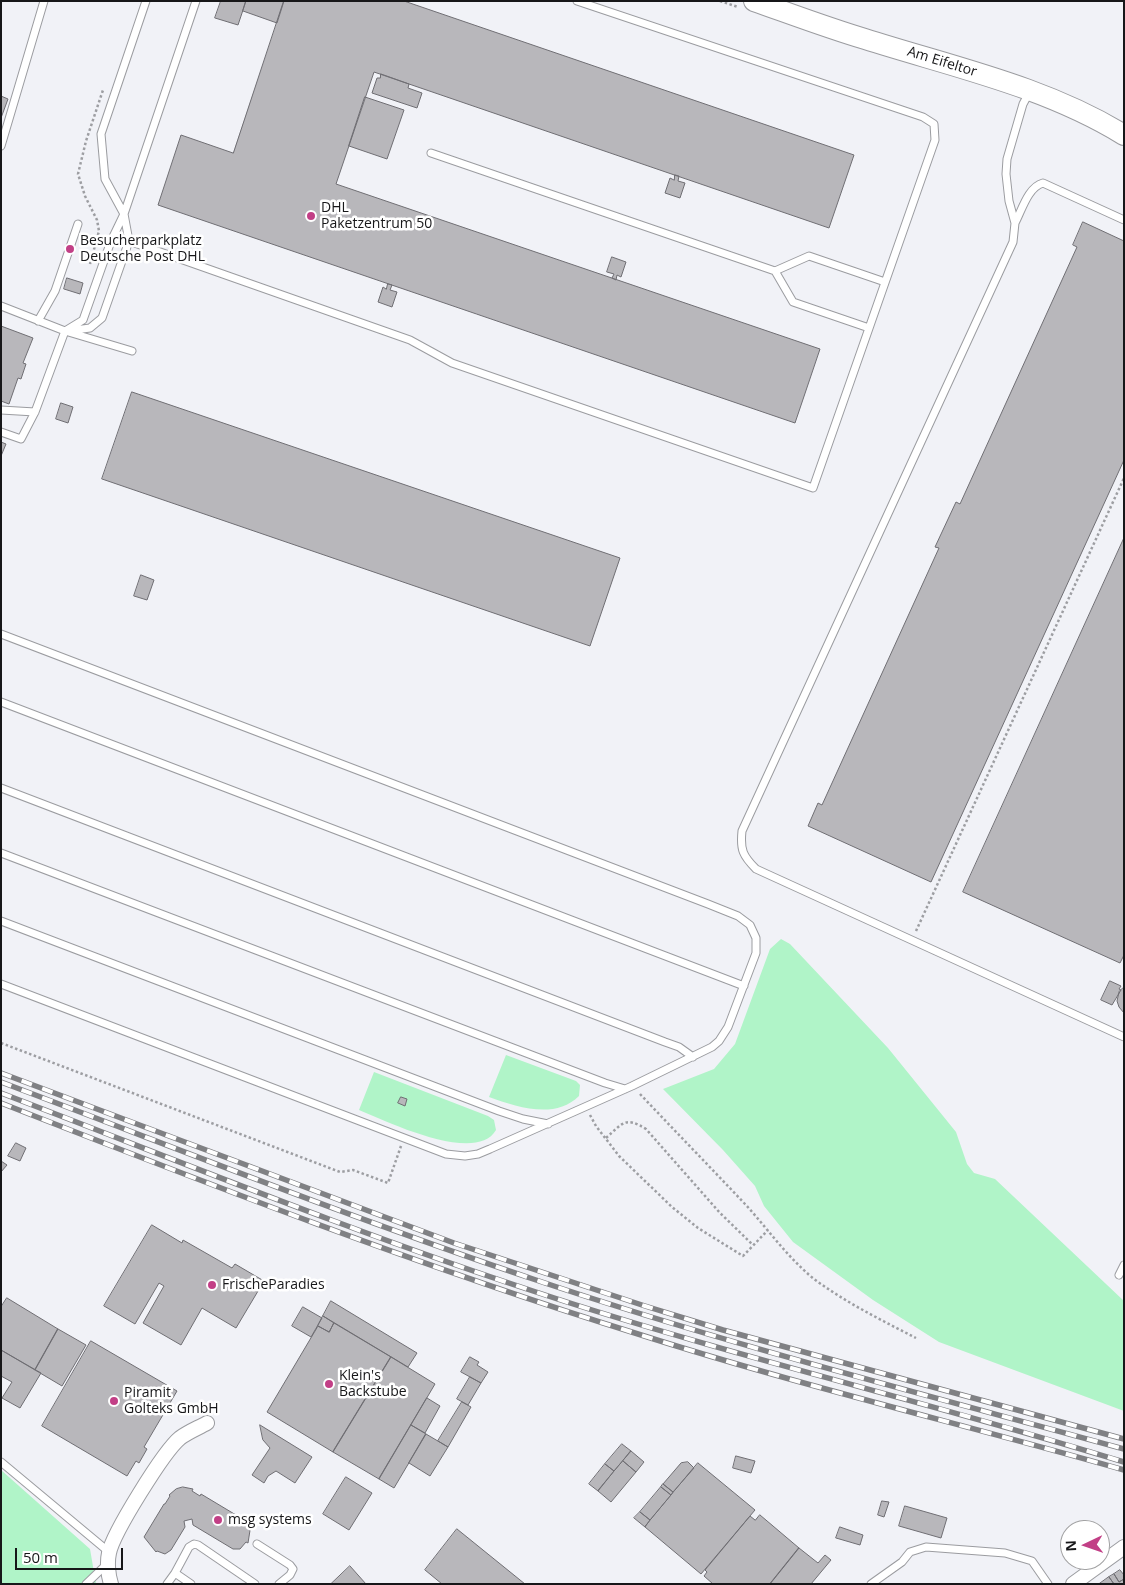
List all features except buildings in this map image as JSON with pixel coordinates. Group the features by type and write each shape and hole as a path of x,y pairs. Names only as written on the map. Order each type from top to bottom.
{"main road":[{"name":"Am Eifeltor","path":"754,1 865,39 1030,89 1102,121 1124,135"}],"street":[{"path":"111,1584 108,1558 117,1533 165,1454 180,1438 207,1423"},
{"path":"1073,1584 1122,1549"}],"lane":[{"path":"1,146 44,1"},
{"path":"65,331 90,328 102,318 129,241 124,214 105,179 101,134 146,1"},
{"path":"1,432 21,439 35,412 65,331 82,320 111,241 124,214 196,1"},
{"path":"129,241 410,340 452,363 813,488 935,140 934,124 923,117 577,1"},
{"path":"1015,222 1009,201 1006,174 1007,158 1023,104 1030,89"},
{"path":"431,153 776,271 793,302 869,328"},
{"path":"1124,220 1043,184 1037,185 1031,191 1015,222 1013,242 742,831 740,845 746,859 756,869 1124,1037"},
{"path":"38,321 55,292 78,224"},
{"path":"776,271 809,256 885,282"},
{"path":"1,306 65,331 132,352"},
{"path":"1,410 35,412"},
{"path":"1,634 738,916 750,925 756,938 756,953 728,1026 712,1047 548,1124 484,1151 466,1156 446,1154 1,984"},
{"path":"1,702 744,986"},
{"path":"1,788 679,1047 692,1058"},
{"path":"1,853 606,1083 629,1087"},
{"path":"1,920 499,1111 523,1119 548,1124"},
{"path":"1119,1275 1124,1265"},
{"path":"1,1462 108,1558 86,1584"},
{"path":"167,1584 189,1547 194,1544 255,1584"},
{"path":"257,1544 290,1565 292,1569 290,1575 279,1584"},
{"path":"872,1584 902,1562 910,1552 926,1547 1005,1553 1032,1561 1048,1584"},
{"path":"175,1573 191,1584"}],"path":[{"path":"912,940 1124,478"},
{"path":"1,1043 340,1172 353,1170 388,1183 405,1138"},
{"path":"629,1087 768,1230 786,1254 815,1279 873,1317 916,1338"},
{"path":"586,1106 596,1126 626,1162 672,1207 698,1228 743,1256 768,1230"},
{"path":"606,1139 619,1126 627,1122 634,1121 646,1129 714,1206 753,1245"}],"green space":[{"path":"781,939 790,944 888,1048 956,1132 967,1164 974,1173 995,1179 1124,1301 1124,1411 939,1342 873,1300 793,1242 764,1206 755,1186 723,1150 663,1089 714,1069 735,1044 770,949"},
{"path":"506,1055 576,1081 580,1085 579,1096 559,1108 547,1110 523,1107 489,1097"},
{"path":"374,1072 488,1116 494,1120 496,1130 485,1140 470,1143 451,1142 409,1130 359,1110"},
{"path":"1,1470 90,1549 96,1584 1,1584"}],"railway":[{"path":"1,1073 454,1243 645,1306 723,1330 1124,1439"},
{"path":"1,1082 335,1209 609,1304 755,1348 1124,1449"},
{"path":"1,1093 401,1246 536,1292 682,1337 1124,1462"},
{"path":"1,1103 317,1224 557,1308 698,1353 1124,1470"}],"place":[{"name":"DHL Paketzentrum 50","path":"311,216"},
{"name":"Besucherparkplatz Deutsche Post DHL","path":"70,249"},
{"name":"FrischeParadies","path":"212,1285"},
{"name":"Klein's Backstube","path":"329,1384"},
{"name":"Piramit Golteks GmbH","path":"114,1401"},
{"name":"msg systems","path":"218,1520"}]}
